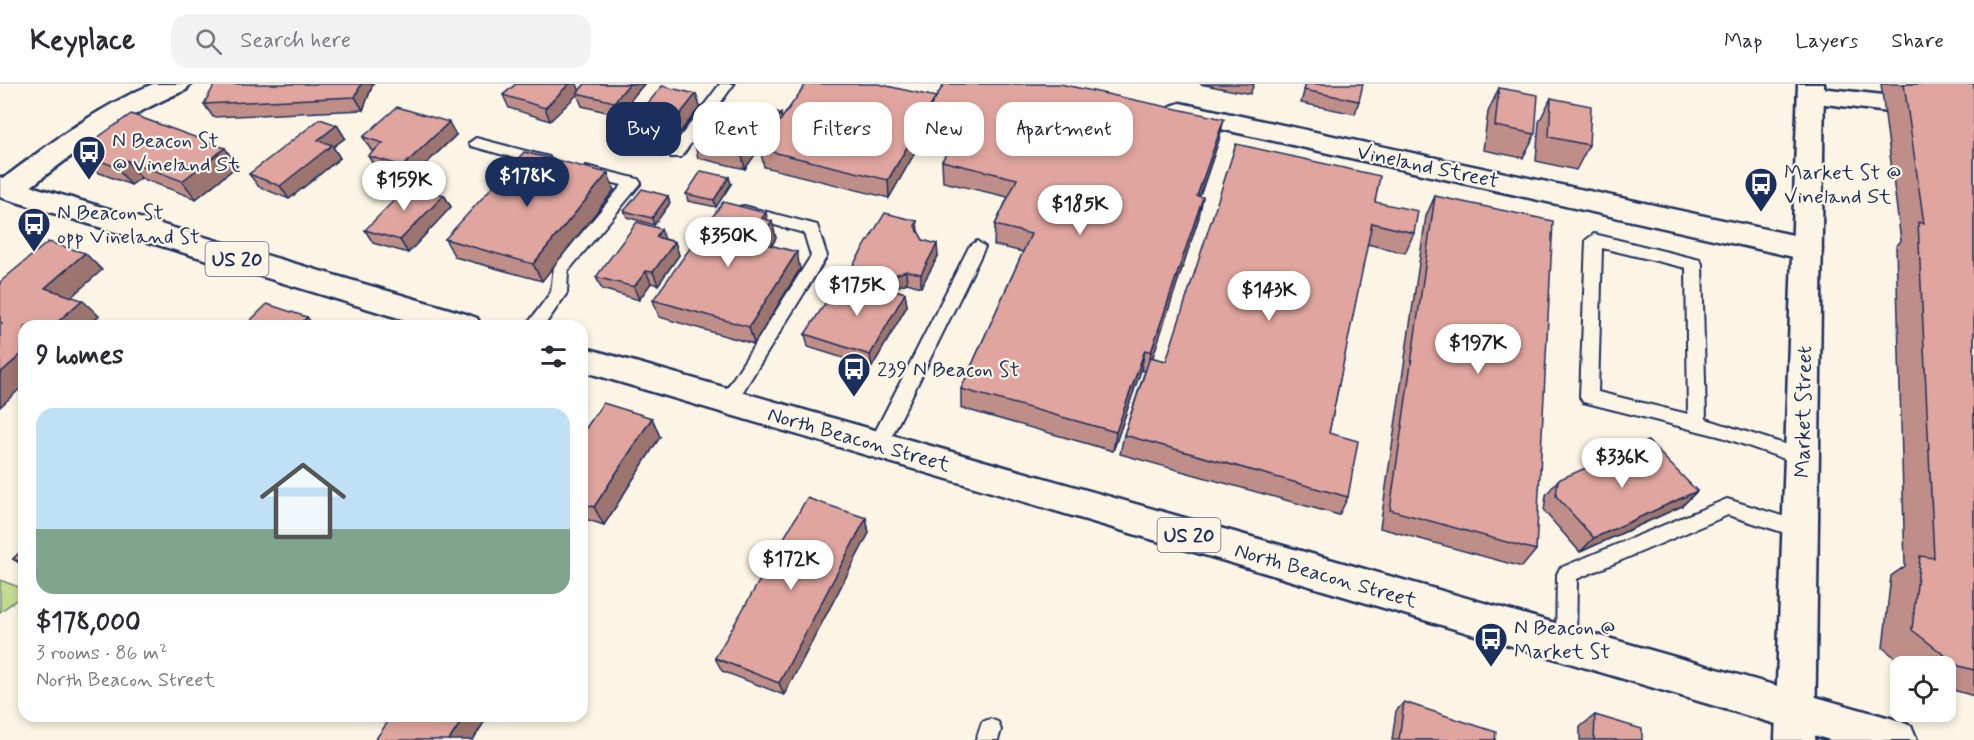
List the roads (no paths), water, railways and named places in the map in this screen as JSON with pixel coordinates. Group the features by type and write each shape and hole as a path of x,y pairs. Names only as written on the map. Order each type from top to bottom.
{"main road":[{"path":"3,186 98,122 139,100 177,84"},
{"path":"1811,90 1974,114"},
{"name":"Market Street","path":"1796,725 1811,90"},
{"name":"Vineland Street","path":"1152,106 1807,249"},
{"name":"US 20","path":"3,186 446,320"},
{"name":"North Beacon Street","path":"588,361 1566,644 1796,725 1897,740"}],"lane":[{"path":"681,146 727,84"},
{"path":"476,143 633,183 560,270 559,293 539,320"},
{"path":"728,401 819,256 811,229 738,209"},
{"path":"1696,423 1694,264 1594,240 1589,397 1696,423 1802,457"},
{"path":"878,445 977,247"},
{"path":"1566,644 1567,574 1727,507 1801,530"}],"place":[{"name":"N Beacon St @ Vineland St","path":"89,181"},
{"name":"Market St @ Vineland St","path":"1761,213"},
{"name":"N Beacon St opp Vineland St","path":"34,253"},
{"name":"239 N Beacon St","path":"854,398"},
{"name":"N Beacon @ Market St","path":"1491,668"}]}
